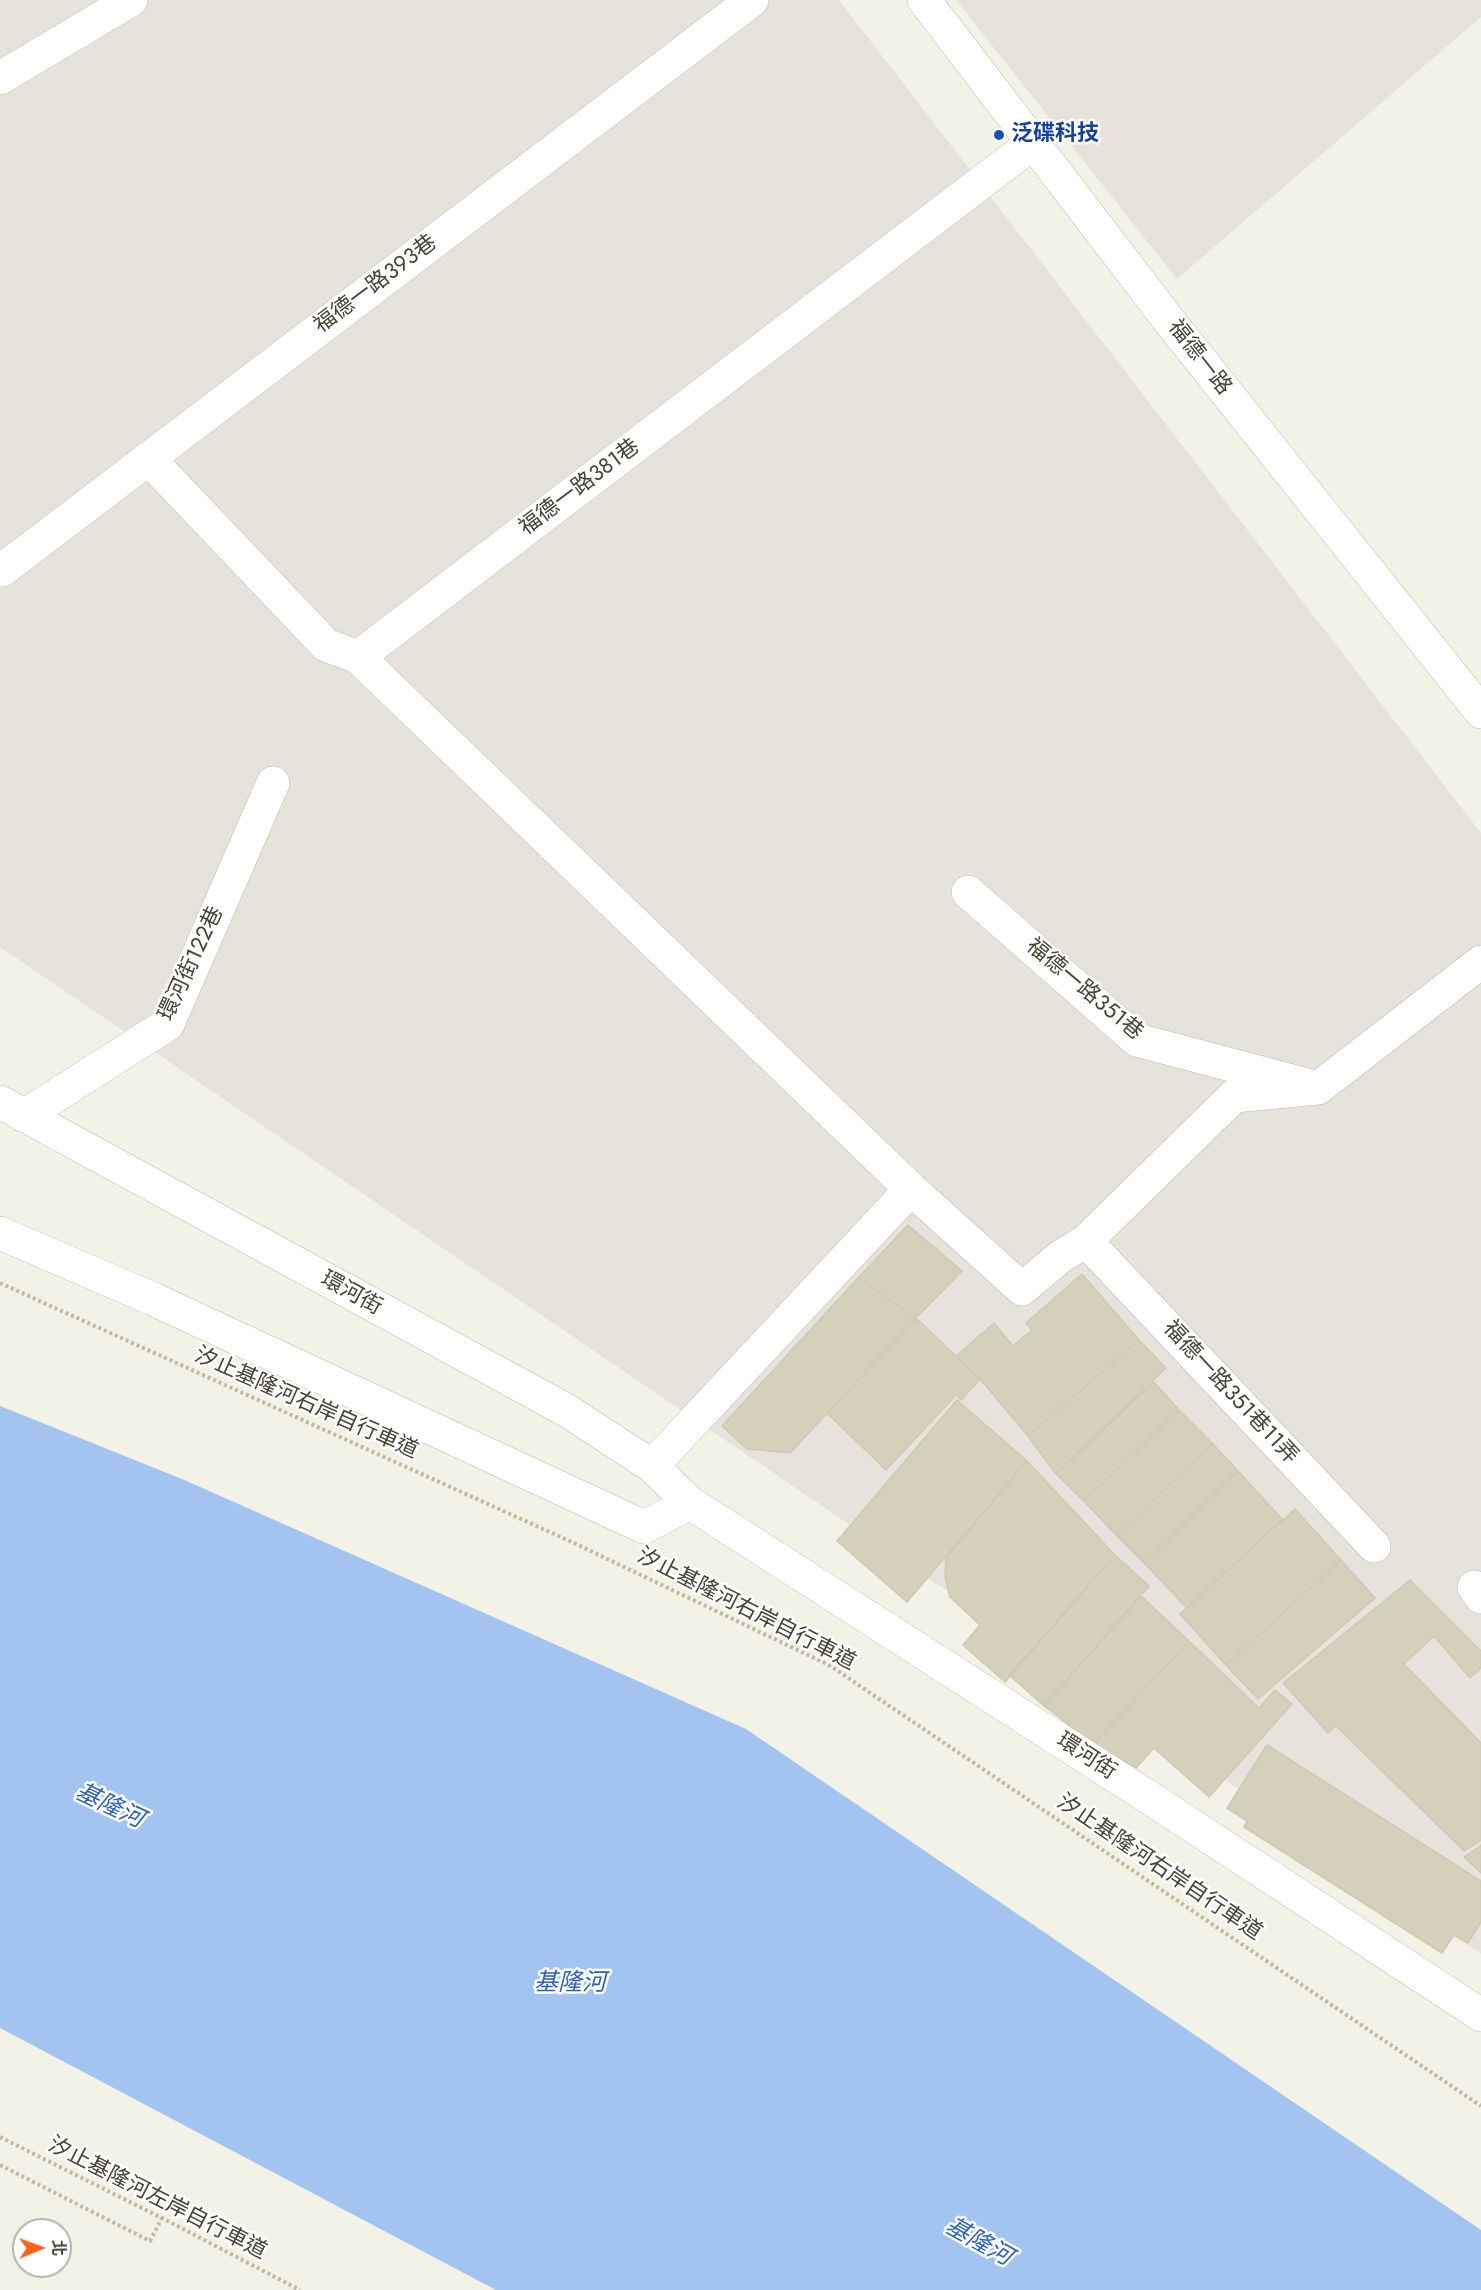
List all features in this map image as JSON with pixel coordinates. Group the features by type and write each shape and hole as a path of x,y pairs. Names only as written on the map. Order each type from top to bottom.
{"street":[{"path":"0,78 131,0"},
{"name":"福德一路393巷","path":"2,570 752,0"},
{"name":"福德一路","path":"924,0 1167,318 1481,712"},
{"name":"福德一路381巷","path":"358,657 1034,142"},
{"path":"148,458 326,645 358,657 911,1189 1022,1289 1060,1257 1086,1241 1234,1096 1318,1088 1481,962"},
{"name":"環河街122巷","path":"12,1109 168,1024 273,783"},
{"name":"福德一路351巷","path":"968,892 1137,1040 1318,1088"},
{"name":"環河街","path":"12,1109 566,1410 652,1467 690,1503 1156,1802 1481,2015"},
{"path":"652,1467 911,1189"},
{"path":"0,1233 153,1299 644,1527 690,1503"},
{"name":"福德一路351巷11弄","path":"1086,1241 1374,1546"}],"path":[{"name":"汐止基隆河右岸自行車道","path":"0,1283 574,1543 829,1665 1481,2106"},
{"name":"汐止基隆河左岸自行車道","path":"0,2137 300,2290"},
{"path":"0,2165 150,2241 162,2218"}],"shaded area":[{"path":"0,0 839,0 1481,833 1481,1954 0,947"},
{"path":"956,0 1481,0 1481,17 1177,279"}],"water":[{"name":"基隆河","path":"0,1406 182,1479 746,1729 1481,2230 1481,2290 496,2290 0,2028"}],"building":[{"path":"908,1225 962,1271 916,1318 858,1278"},
{"path":"1082,1274 1139,1340 1028,1436 980,1379 956,1356 994,1323 1013,1346 1032,1330 1026,1323"},
{"path":"858,1278 916,1318 790,1453 747,1449 722,1426"},
{"path":"916,1318 980,1379 961,1400 956,1395 886,1470 827,1413"},
{"path":"1139,1340 1166,1368 1056,1474 1028,1436"},
{"path":"1154,1382 1179,1410 1084,1501 1056,1474"},
{"path":"957,1400 1027,1461 907,1602 837,1541"},
{"path":"1179,1410 1212,1443 1117,1536 1084,1501"},
{"path":"1212,1443 1238,1471 1144,1563 1117,1536"},
{"path":"1027,1461 1115,1555 1005,1682 963,1645 980,1625 950,1597 945,1576 946,1558"},
{"path":"1238,1471 1282,1519 1187,1608 1144,1563"},
{"path":"1295,1509 1341,1560 1226,1665 1180,1614"},
{"path":"1115,1555 1149,1586 1044,1706 1009,1675"},
{"path":"1341,1560 1375,1598 1258,1699 1226,1665"},
{"path":"1410,1580 1481,1651 1481,1668 1470,1678 1434,1636 1404,1664 1481,1743 1481,1840 1464,1851 1336,1726 1328,1733 1283,1683"},
{"path":"1141,1596 1189,1641 1094,1744 1044,1706"},
{"path":"1189,1641 1259,1708 1275,1690 1292,1704 1209,1797 1154,1748 1136,1768 1094,1744"},
{"path":"1267,1745 1481,1881 1481,1922 1468,1943 1454,1935 1442,1953 1244,1827 1247,1821 1227,1808"},
{"path":"1481,1845 1481,1873 1464,1857"}],"place":[{"name":"泛碟科技","path":"999,135"}]}
